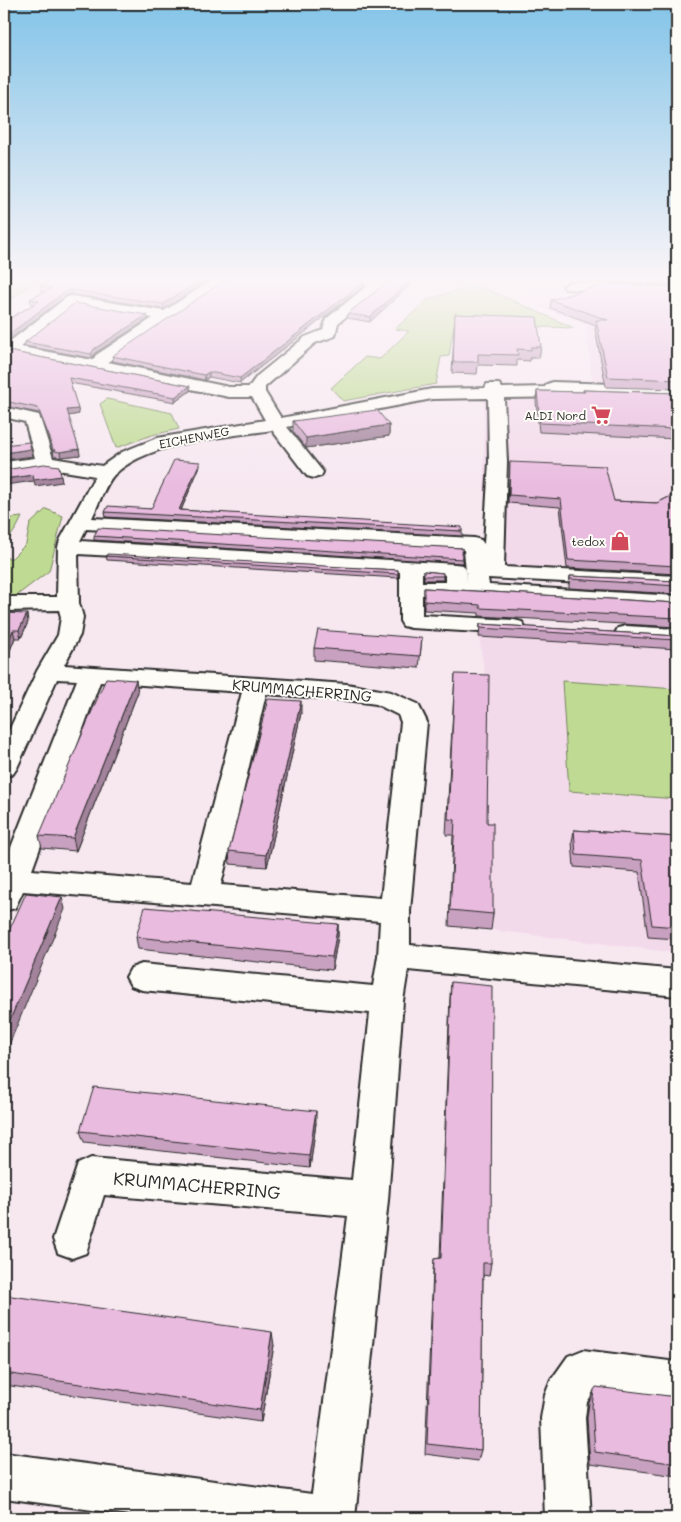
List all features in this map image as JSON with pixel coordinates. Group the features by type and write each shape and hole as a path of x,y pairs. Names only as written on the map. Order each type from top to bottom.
{"street":[{"path":"10,348 9,349 84,364 99,365 229,392 257,392"},
{"path":"99,365 102,358 117,348"},
{"path":"300,348 263,379 257,386 257,392 276,424 314,472"},
{"name":"EICHENWEG","path":"4,768 49,671 69,635 72,617 68,603 68,547 106,472 128,456 163,442 276,424 398,398 559,382 677,391"},
{"name":"EICHENWEG","path":"494,389 677,396"},
{"path":"4,412 33,419 46,462"},
{"path":"4,468 46,462 106,472"},
{"path":"79,523 474,544 479,590"},
{"path":"68,547 455,570 456,589"},
{"path":"411,566 411,621 529,628"},
{"path":"410,588 479,590 677,603"},
{"path":"4,604 68,603"},
{"path":"608,632 677,636"},
{"name":"KRUMMACHERRING","path":"49,671 348,692 382,697 408,710 414,722 395,911 394,956 369,1200 332,1518"},
{"path":"91,675 7,885 204,895 395,911"},
{"path":"204,895 256,686"},
{"path":"394,956 677,983"},
{"path":"142,977 388,1001"},
{"name":"KRUMMACHERRING","path":"72,1239 91,1176 369,1200"},
{"path":"568,1518 563,1418 566,1395 583,1371 677,1383"},
{"path":"4,1476 323,1518"}],"lane":[{"path":"494,389 498,462 493,573 677,582"}],"shaded area":[{"path":"589,348 677,348 677,590 484,579 484,394 594,396"},
{"path":"479,637 677,649 677,953 491,930 491,839 485,838 487,690"}],"green space":[{"path":"391,348 450,348 449,356 441,357 436,384 343,401 331,388 365,357 380,359"},
{"path":"107,399 172,413 179,429 152,435 116,448 100,404"},
{"path":"46,509 63,516 49,571 16,596 4,597 4,558 12,558 26,544 30,524"},
{"path":"22,517 17,527 4,546 4,519"},
{"path":"562,681 677,689 677,799 569,791"}],"building":[{"path":"58,348 96,348 91,354"},
{"path":"124,348 279,348 240,378 209,372 204,375 112,356"},
{"path":"454,348 531,348 531,350 517,349 518,355 478,354 478,362 453,362"},
{"path":"602,348 677,348 677,380 608,377"},
{"path":"4,349 190,386 175,397 69,378 78,409 67,410 79,449 60,452 53,451 38,408 4,401"},
{"path":"583,390 677,393 677,429 540,423 537,391 585,392"},
{"path":"377,410 389,425 306,438 293,421"},
{"path":"29,442 31,449 4,453 4,445"},
{"path":"174,460 200,462 179,510 462,527 462,531 105,512 108,506 151,509"},
{"name":"tedox","path":"510,462 605,466 614,501 657,503 677,493 677,566 568,560 561,499 509,495"},
{"path":"44,464 59,466 61,476 34,480 33,475 4,479 4,470"},
{"path":"98,528 462,548 462,559 94,536"},
{"path":"107,554 398,570 398,574 106,556"},
{"path":"424,571 443,573 443,576 424,576"},
{"path":"570,576 677,581 677,586 570,579"},
{"path":"424,588 677,603 677,618 480,608 480,605 424,601"},
{"path":"4,613 27,614 19,630 13,630 4,652"},
{"path":"480,624 677,636 677,640 480,628"},
{"path":"318,630 422,638 420,656 314,648"},
{"path":"455,674 489,675 487,823 493,823 493,914 450,910 455,820 448,819"},
{"path":"106,678 136,680 73,838 39,836"},
{"path":"268,699 301,701 266,855 229,851"},
{"path":"574,830 677,837 677,927 652,925 642,860 576,855"},
{"path":"26,893 62,897 4,1034 4,942"},
{"path":"145,907 338,924 332,957 136,937"},
{"path":"451,982 492,986 491,1263 483,1263 481,1450 427,1444 434,1259 441,1258"},
{"path":"94,1087 316,1111 309,1156 80,1131"},
{"path":"4,1295 272,1332 260,1410 4,1373"},
{"path":"596,1387 677,1397 677,1464 595,1452 592,1406"}],"place":[{"name":"ALDI Nord","path":"601,415"},
{"name":"tedox","path":"620,541"}]}
